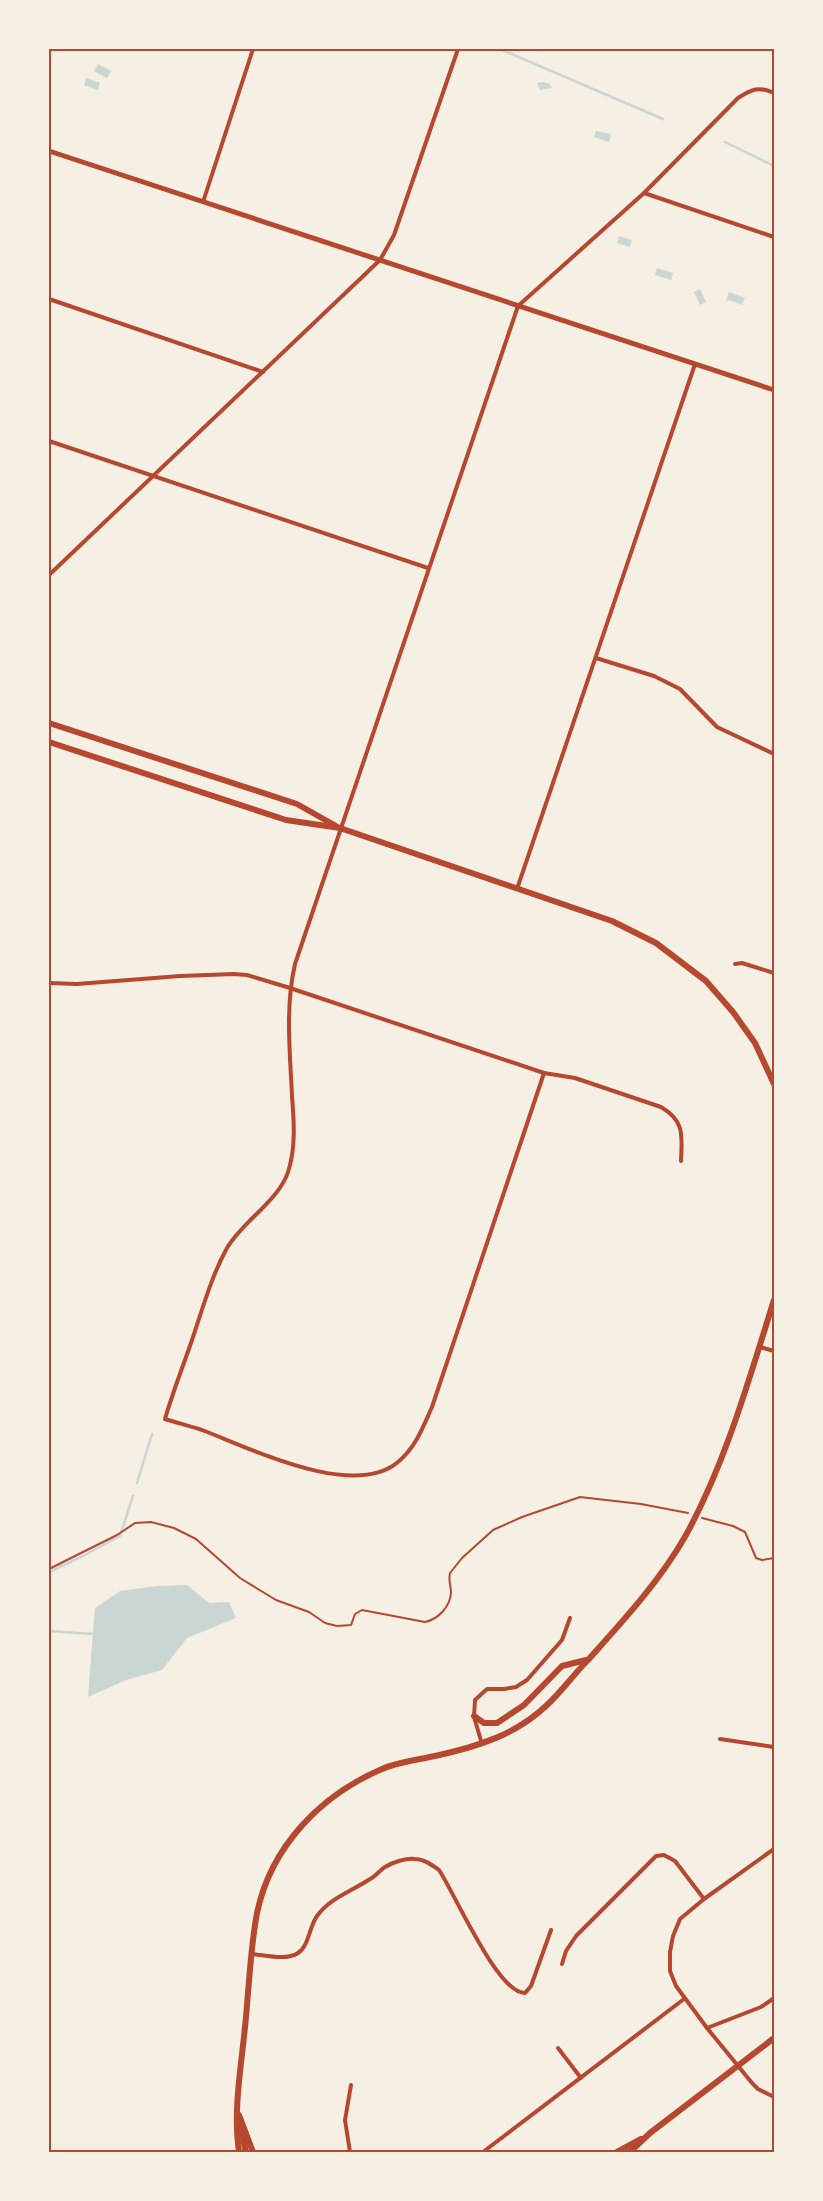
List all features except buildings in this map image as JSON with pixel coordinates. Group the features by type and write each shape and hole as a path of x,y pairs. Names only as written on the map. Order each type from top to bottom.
{"main road":[{"path":"49,723 297,804 340,828"},
{"path":"49,742 286,820 340,828 612,921 656,944 683,962 706,981 733,1012 755,1043 774,1084"},
{"path":"239,2152 236,2131 252,1954 258,1912 272,1871 299,1829 322,1805 346,1787 384,1768 482,1744 526,1723 547,1704 647,1592 678,1549 706,1492 726,1444 760,1347 774,1300"},
{"path":"474,1716 484,1723 497,1723 524,1704 562,1666 587,1660"},
{"path":"618,2152 650,2133 774,2038"},
{"path":"238,2113 246,2152"},
{"path":"238,2113 253,2152"},
{"path":"630,2152 650,2133"}],"street":[{"path":"203,202 253,49"},
{"path":"49,575 380,260 394,235 458,49"},
{"path":"544,1073 428,1415 411,1449 398,1463 376,1474 341,1476 267,1456 201,1430 166,1419 203,1305 227,1249 244,1225 284,1183 289,1170 294,1118 289,1040 290,988 295,964 518,306 644,193 738,98 751,90 764,88 774,92"},
{"path":"49,151 774,390"},
{"path":"644,193 774,237"},
{"path":"49,299 263,372"},
{"path":"517,888 695,364"},
{"path":"49,441 428,568"},
{"path":"596,658 654,676 680,690 717,727 774,754"},
{"path":"734,964 742,963 774,973"},
{"path":"49,983 77,984 234,974 290,988 544,1073 575,1078 661,1107 673,1114 682,1136 681,1161"},
{"path":"760,1347 774,1351"},
{"path":"482,1744 474,1716 475,1700 487,1689 516,1687 527,1680 562,1640 570,1618"},
{"path":"720,1739 774,1746"},
{"path":"774,1849 704,1899 680,1919 673,1936 670,1952 670,1971 684,1999 758,2089 774,2097"},
{"path":"562,1964 566,1951 576,1936 656,1856 664,1855 675,1862 704,1899"},
{"path":"252,1954 290,1957 296,1954 306,1944 316,1916 325,1906 372,1878 386,1866 401,1860 415,1859 428,1862 439,1870 493,1968 511,1989 518,1993 528,1991 551,1930"},
{"path":"707,2028 761,2007 774,1998"},
{"path":"483,2152 684,1999"},
{"path":"558,2048 580,2078"},
{"path":"350,2152 344,2120 351,2084"}],"path":[{"path":"49,1569 117,1535 135,1523 151,1522 185,1533 204,1546 253,1587 276,1600 310,1612 325,1623 351,1625 355,1614 362,1610 426,1622 430,1621 444,1609 449,1601 451,1591 449,1577 451,1570 488,1534 522,1517 586,1496 694,1515"},
{"path":"698,1517 739,1529 747,1536 756,1558 762,1560 774,1558"}],"shaded area":[{"path":"98,64 111,71 107,78 94,71"},
{"path":"86,78 100,83 98,90 84,85"},
{"path":"544,82 550,84 552,88 540,90 537,83"},
{"path":"596,131 611,134 609,142 594,137"},
{"path":"619,236 632,240 630,247 617,243"},
{"path":"657,268 673,273 671,280 655,275"},
{"path":"700,289 706,302 700,305 694,292"},
{"path":"729,292 745,298 742,305 729,300 726,302"},
{"path":"187,1585 209,1603 229,1602 236,1618 187,1638 162,1670 126,1680 88,1697 95,1608 120,1591 157,1586"}],"waterway":[{"path":"500,49 663,119"},
{"path":"725,142 774,166"},
{"path":"137,1483 152,1434"},
{"path":"49,1572 120,1536 133,1496"},
{"path":"49,1631 93,1634"}]}
